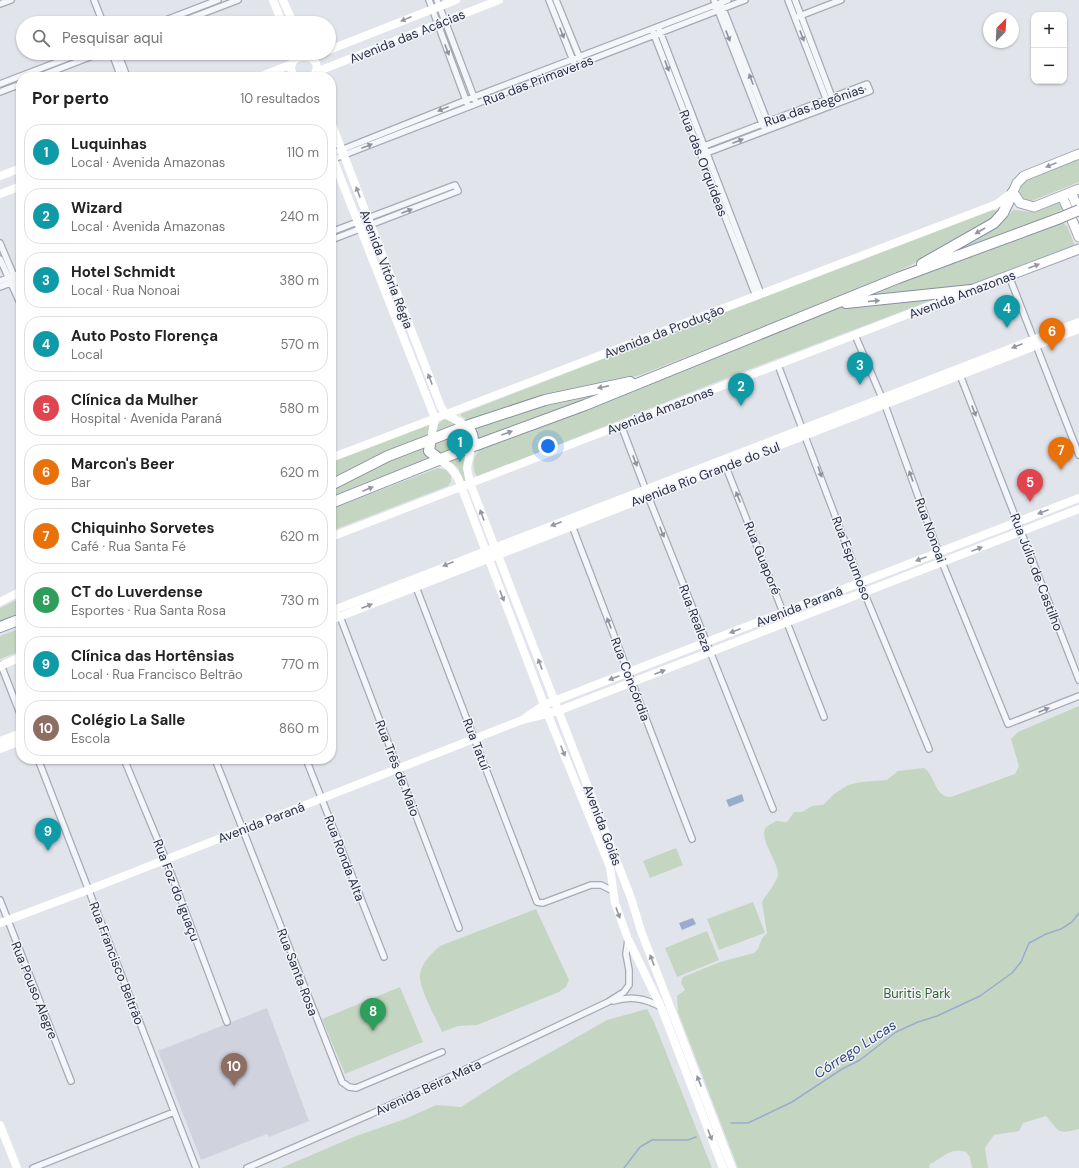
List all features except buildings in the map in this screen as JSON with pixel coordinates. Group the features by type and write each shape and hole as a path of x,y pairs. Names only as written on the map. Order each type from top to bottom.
{"highway":[{"path":"898,278 994,223 1001,216 1014,192"},
{"path":"336,501 471,446 585,405 898,278 1060,218 1074,207"},
{"path":"836,304 971,290"},
{"path":"336,482 388,456 466,426 545,400 655,377"},
{"path":"466,426 473,436 474,441 471,446"},
{"path":"431,439 429,451 439,459"},
{"path":"0,627 16,621"}],"main road":[{"path":"1074,207 1075,191 1034,207 1024,205 1016,200 1014,192 1017,183 1024,176 1079,154"},
{"path":"1062,196 1074,207"},
{"path":"1072,220 1079,237"},
{"name":"Avenida Amazonas","path":"971,290 1079,249"}],"street":[{"path":"0,4 10,0"},
{"path":"94,0 100,16"},
{"path":"176,16 218,0"},
{"path":"196,16 238,0"},
{"path":"273,0 279,16"},
{"path":"284,0 290,16"},
{"path":"429,0 436,5 469,107"},
{"name":"Avenida das Acácias","path":"336,47 436,5 456,0"},
{"name":"Avenida das Acácias","path":"323,72 441,22 499,0"},
{"path":"549,0 574,63"},
{"path":"556,0 581,61"},
{"name":"Rua das Primaveras","path":"336,155 466,100 581,61 660,30 728,0"},
{"name":"Rua das Primaveras","path":"719,4 745,0"},
{"path":"788,0 798,17 835,104"},
{"path":"794,0 798,17 828,106"},
{"path":"798,17 841,0"},
{"path":"719,4 767,130"},
{"path":"441,22 477,104"},
{"name":"Rua das Orquídeas","path":"660,30 701,147"},
{"name":"Rua das Orquídeas","path":"654,32 704,154 759,295"},
{"path":"31,72 63,60"},
{"path":"51,72 82,60"},
{"path":"115,60 119,72"},
{"path":"121,60 126,72"},
{"path":"269,72 292,60"},
{"path":"292,72 294,60"},
{"path":"312,60 315,62 314,72"},
{"name":"Rua das Primaveras","path":"342,153 477,104 574,63"},
{"path":"0,84 16,78"},
{"name":"Rua das Begônias","path":"701,147 867,84 870,91 704,154"},
{"path":"0,92 16,86"},
{"name":"Avenida Vitória Régia","path":"336,136 438,400 446,414"},
{"name":"Avenida Vitória Régia","path":"336,167 435,418"},
{"path":"0,176 16,170"},
{"path":"336,238 359,226 455,184 458,191 369,222"},
{"path":"0,194 16,188"},
{"name":"Avenida da Produção","path":"336,456 997,204 1014,192"},
{"name":"Avenida da Produção","path":"997,204 1024,205"},
{"path":"336,231 359,226"},
{"path":"0,243 16,276"},
{"path":"0,259 9,280 15,289"},
{"path":"1009,276 1079,455"},
{"path":"0,281 16,278"},
{"path":"0,287 9,280"},
{"path":"15,289 16,284"},
{"name":"Avenida Amazonas","path":"336,535 971,290"},
{"name":"Avenida Rio Grande do Sul","path":"883,402 960,375 1079,322"},
{"name":"Avenida Rio Grande do Sul","path":"336,608 484,550 571,522 1036,342 1079,329"},
{"name":"Rua Nonoai","path":"855,335 883,402 942,562 1008,724 1079,696"},
{"name":"Rua Espumoso","path":"778,365 805,432 864,592 929,750"},
{"name":"Rua Júlio de Castilho","path":"960,375 1079,680"},
{"path":"446,414 466,426"},
{"path":"431,439 435,418"},
{"name":"Rua Realeza","path":"621,425 773,809"},
{"name":"Avenida Rio Grande do Sul","path":"647,493 726,467 805,432"},
{"name":"Avenida Goiás","path":"471,446 467,468 470,483 628,890 641,931 732,1168"},
{"name":"Avenida Goiás","path":"439,459 451,468 462,486 484,550 544,705 610,867 615,903 627,936 661,1007 723,1168"},
{"name":"Rua Guaporé","path":"726,467 788,622 824,718"},
{"name":"Avenida Paraná","path":"522,720 544,705 554,701 1079,498"},
{"name":"Avenida Paraná","path":"4,921 166,860 474,738 522,720 548,715 1079,509"},
{"name":"Avenida Rio Grande do Sul","path":"336,618 498,556 571,522"},
{"name":"Rua Concórdia","path":"571,522 692,839"},
{"name":"Rua Tatuí","path":"416,587 537,902 543,903 590,885 602,886 613,891"},
{"path":"0,602 16,594"},
{"name":"Rua Três de Maio","path":"336,612 460,928"},
{"path":"16,659 1,665 16,703"},
{"path":"0,741 16,734"},
{"path":"0,749 16,743"},
{"name":"Rua Francisco Beltrão","path":"40,764 196,1168"},
{"name":"Rua Foz do Iguaçu","path":"126,764 166,860 227,1022"},
{"name":"Rua Santa Rosa","path":"217,764 342,1082 349,1087 356,1088 442,1052"},
{"name":"Rua Ronda Alta","path":"308,764 384,957"},
{"path":"613,891 618,888 628,890"},
{"name":"Rua Pouso Alegre","path":"0,900 4,921 71,1081"},
{"path":"627,936 641,931"},
{"name":"Avenida Beira Mata","path":"247,1168 371,1114 608,1002 624,992 629,985 629,970 626,954 627,936"},
{"name":"Avenida Beira Mata","path":"608,1002 630,997 639,998 661,1007"},
{"path":"33,1168 174,1112"},
{"path":"0,1125 17,1168"}],"shaded area":[{"path":"267,1008 309,1121 269,1137 267,1134 201,1160 158,1051"}],"green space":[{"path":"1079,160 1079,182 1029,202 1022,198 1020,194 1021,184 1026,180"},
{"path":"1057,202 1062,205 1064,209 912,274 1002,223 1013,210 1031,212"},
{"path":"992,210 998,211 990,221 911,265 860,289 640,375 470,421 461,416 461,414 965,219"},
{"path":"1061,222 1067,226 1075,246 729,377 477,477 475,473 475,458 481,449 604,403 768,334"},
{"path":"595,392 610,392 479,439 477,428 513,413"},
{"path":"444,419 459,425 433,435 437,425"},
{"path":"429,423 430,426 428,437 336,476 336,460"},
{"path":"466,431 469,433 469,444 440,457 434,454 432,445"},
{"path":"426,444 432,458 336,496 336,486"},
{"path":"465,455 464,467 468,480 464,482 458,468 449,461"},
{"path":"438,468 446,470 451,476 451,482 448,486 336,529 336,507"},
{"path":"16,600 16,617 0,623 0,608"},
{"path":"16,630 16,653 0,659 0,636"},
{"name":"Buritis Park","path":"1079,706 1079,1129 1066,1132 1059,1130 1046,1116 1023,1123 1019,1131 994,1135 985,1148 988,1168 972,1168 970,1157 966,1152 955,1151 946,1154 930,1164 929,1168 738,1168 678,1012 677,996 685,990 681,983 683,977 720,962 754,953 758,949 762,938 767,933 762,902 774,885 778,874 764,837 766,827 776,821 787,822 794,812 802,812 812,806 823,805 834,794 848,785 861,782 887,780 898,771 924,768 931,776 941,794 951,797 1015,774 1019,766 1011,739 1018,732"},
{"path":"676,848 683,865 650,878 643,861"},
{"path":"753,902 765,933 719,950 707,919"},
{"path":"536,909 569,980 566,987 559,992 477,1025 458,1026 442,1032 424,994 420,980 421,970 428,958 440,946"},
{"path":"707,931 719,960 677,977 665,948"},
{"path":"400,987 423,1042 345,1074 322,1019"},
{"path":"647,1009 654,1022 712,1168 281,1168 356,1136 405,1119 436,1105 461,1107 509,1076 607,1020"}],"water":[{"path":"742,794 744,801 729,807 726,800"},
{"path":"693,918 696,924 682,930 679,923"}],"waterway":[{"name":"Córrego Lucas","path":"731,1123 748,1123 792,1102 842,1069 860,1060 896,1032 918,1022 937,1016 980,996 1012,973 1021,962 1029,943 1046,934 1061,929 1072,922 1079,913"},
{"name":"Córrego Lucas","path":"624,1168 640,1147 652,1140 688,1140 696,1137"}],"place":[{"name":"Auto Posto Florença","path":"1007,328"},
{"name":"Marcon's Beer","path":"1052,351"},
{"name":"Hotel Schmidt","path":"860,385"},
{"name":"Wizard","path":"741,406"},
{"name":"Luquinhas","path":"460,462"},
{"name":"Chiquinho Sorvetes","path":"1061,470"},
{"name":"Clínica da Mulher","path":"1030,502"},
{"name":"Clínica das Hortênsias","path":"48,851"},
{"name":"CT do Luverdense","path":"373,1031"},
{"name":"Colégio La Salle","path":"234,1086"}]}
